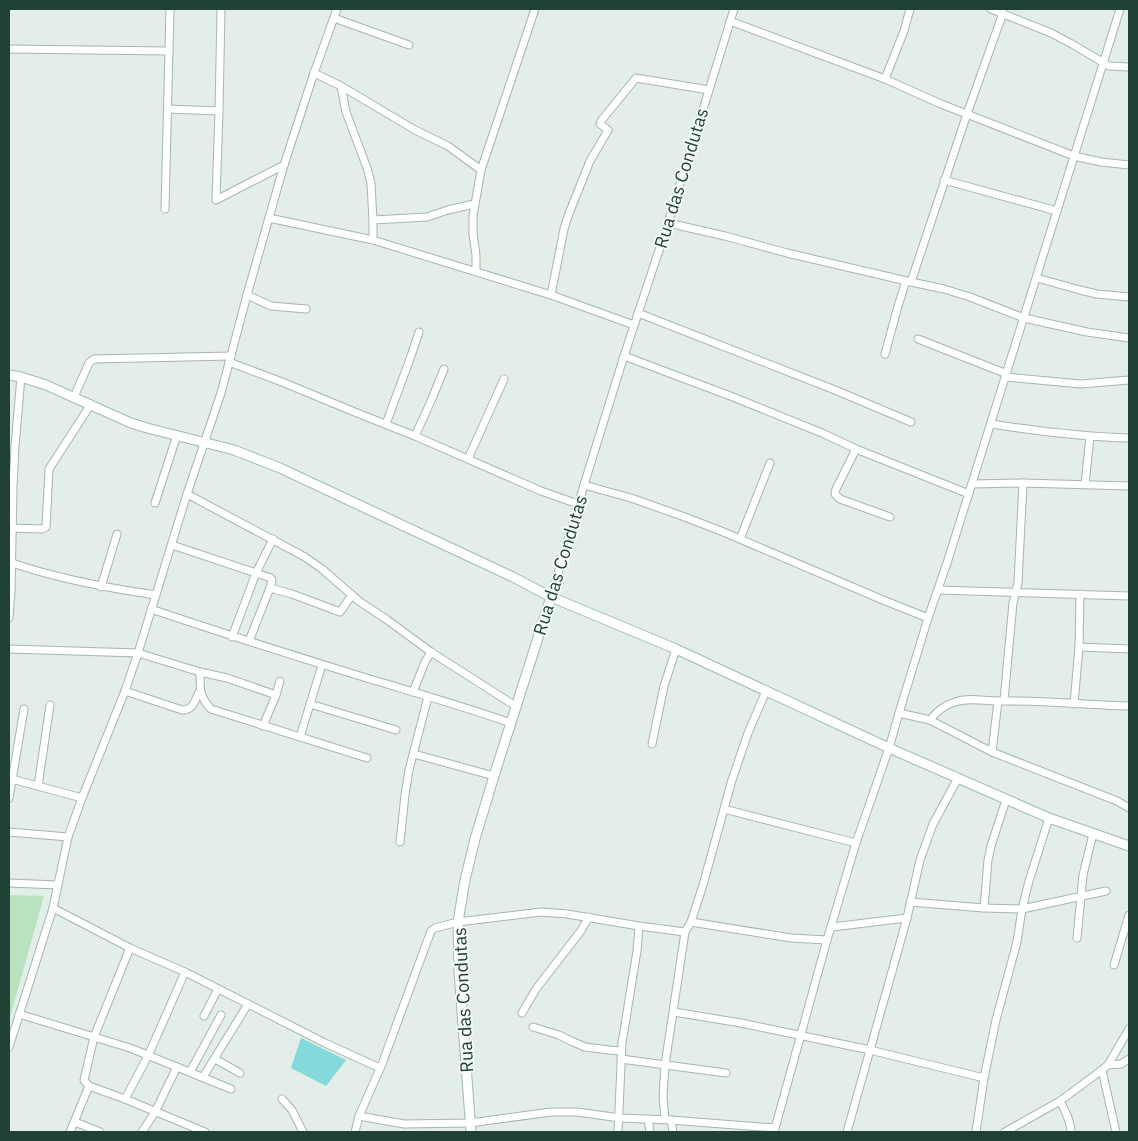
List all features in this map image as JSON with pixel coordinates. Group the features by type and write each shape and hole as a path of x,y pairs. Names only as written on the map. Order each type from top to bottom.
{"street":[{"path":"165,209 170,9"},
{"path":"221,9 216,200 284,165"},
{"path":"9,1047 53,908 68,837 138,653 187,494 221,393 284,165 337,9"},
{"path":"476,271 473,225 474,204 481,170 535,9"},
{"name":"Rua das Condutas","path":"471,1128 459,971 458,922 465,880 475,839 552,597 578,504 734,9"},
{"path":"885,79 904,31 910,9"},
{"path":"991,9 1072,44 1103,63 1114,67 1129,68"},
{"path":"359,1116 404,1124 471,1128 551,1112 565,1112 589,1113 620,1118 668,1119 775,1130 827,940 856,843 889,748 928,618 939,590 1120,9"},
{"path":"885,354 898,306 1003,13"},
{"path":"334,18 409,45"},
{"path":"730,21 885,79 1074,156 1101,162 1129,165"},
{"path":"9,49 169,51"},
{"path":"314,73 341,86 415,130 448,146 481,170"},
{"path":"551,295 568,216 590,161 607,132 607,129 600,125 601,121 636,78 709,90"},
{"path":"341,86 346,112 367,168 370,183 374,240"},
{"path":"168,110 219,111"},
{"path":"944,180 1057,211"},
{"path":"373,220 426,217 474,204"},
{"path":"269,218 374,240 551,295 634,325"},
{"path":"668,223 908,282 944,289 1024,318 1088,332 1129,338"},
{"path":"1037,278 1097,294 1129,297"},
{"path":"247,295 271,306 306,309"},
{"path":"638,313 835,390 910,422"},
{"path":"386,424 419,332"},
{"path":"918,339 1006,376 1075,384 1129,380"},
{"path":"624,356 733,397 969,494"},
{"path":"74,397 89,363 94,359 230,359 578,504"},
{"path":"415,436 444,369"},
{"path":"9,374 46,385 147,428 234,450 280,468 552,597 676,649 889,748 1049,818 1129,846"},
{"path":"9,618 12,563 11,487 22,377"},
{"path":"468,459 504,379"},
{"path":"11,528 42,529 46,527 49,469 91,404"},
{"path":"991,424 1090,437 1129,438"},
{"path":"155,503 177,435"},
{"path":"1085,484 1090,437"},
{"path":"856,449 835,494 840,499 890,517"},
{"path":"740,539 770,463"},
{"path":"972,484 1023,483 1129,486"},
{"path":"992,752 1018,583 1023,483"},
{"path":"584,486 643,502 682,516 928,618"},
{"path":"187,494 305,557 352,595 431,652 517,707"},
{"path":"102,587 117,534"},
{"path":"232,636 256,573 273,539"},
{"path":"172,545 270,578 272,581 270,588 250,641"},
{"path":"12,563 36,572 102,587 156,595"},
{"path":"270,588 340,612 352,595"},
{"path":"939,590 1129,596"},
{"path":"1074,704 1079,647 1080,594"},
{"path":"152,609 322,665 466,707 511,723"},
{"path":"1079,647 1129,648"},
{"path":"9,649 138,653 200,672 227,678 276,695"},
{"path":"652,744 664,686 676,649"},
{"path":"413,692 431,652"},
{"path":"300,736 322,665"},
{"path":"200,672 200,690 206,704 211,709 367,758"},
{"path":"263,726 280,681"},
{"path":"125,691 182,710 188,710 200,690"},
{"path":"673,1132 663,1096 665,1065 685,932 691,922 732,780 748,733 766,691"},
{"path":"400,842 409,770 428,697"},
{"path":"930,720 934,714 946,705 963,700 1129,706"},
{"path":"310,704 396,730"},
{"path":"38,786 50,705"},
{"path":"9,798 24,709"},
{"path":"899,713 930,720 992,752 1117,801 1129,808"},
{"path":"414,754 494,776"},
{"path":"847,1132 907,918 920,860 933,824 958,778"},
{"path":"12,779 82,798"},
{"path":"984,908 990,853 1006,800"},
{"path":"724,809 856,843"},
{"path":"976,1132 984,1078 996,1020 1029,881 1049,818"},
{"path":"9,832 68,837"},
{"path":"1077,938 1083,875 1092,834"},
{"path":"9,883 58,885"},
{"path":"910,902 1022,909 1106,891"},
{"path":"53,908 130,948 185,972 325,1043 380,1068"},
{"path":"354,1132 432,931 435,928 458,922 541,912 589,917 685,932"},
{"path":"1114,965 1129,915"},
{"path":"522,1013 536,989 580,932 589,917"},
{"path":"832,927 907,918"},
{"path":"691,922 791,938 827,940"},
{"path":"618,1132 621,1050 637,951 639,926"},
{"path":"130,948 94,1037 84,1080 89,1086 205,1132"},
{"path":"125,1099 148,1056 185,972"},
{"path":"204,1016 218,989"},
{"path":"203,1077 248,1004"},
{"path":"674,1012 741,1023 870,1050 984,1078"},
{"path":"19,1014 130,1048 231,1089"},
{"path":"190,1072 221,1015"},
{"path":"533,1027 559,1035 585,1047 621,1050"},
{"path":"1005,1132 1060,1101 1105,1067 1129,1029"},
{"path":"215,1059 240,1073"},
{"path":"622,1059 726,1073"},
{"path":"1105,1067 1117,1065 1129,1059"},
{"path":"142,1132 155,1112 176,1067"},
{"path":"1105,1067 1116,1132"},
{"path":"70,1132 89,1086"},
{"path":"282,1099 292,1110 303,1132"},
{"path":"1060,1101 1071,1132"},
{"path":"648,1119 650,1132"},
{"path":"75,1122 100,1132"}],"green space":[{"path":"9,895 44,896 9,1021"}],"water":[{"path":"301,1038 346,1060 326,1086 291,1068"}]}
